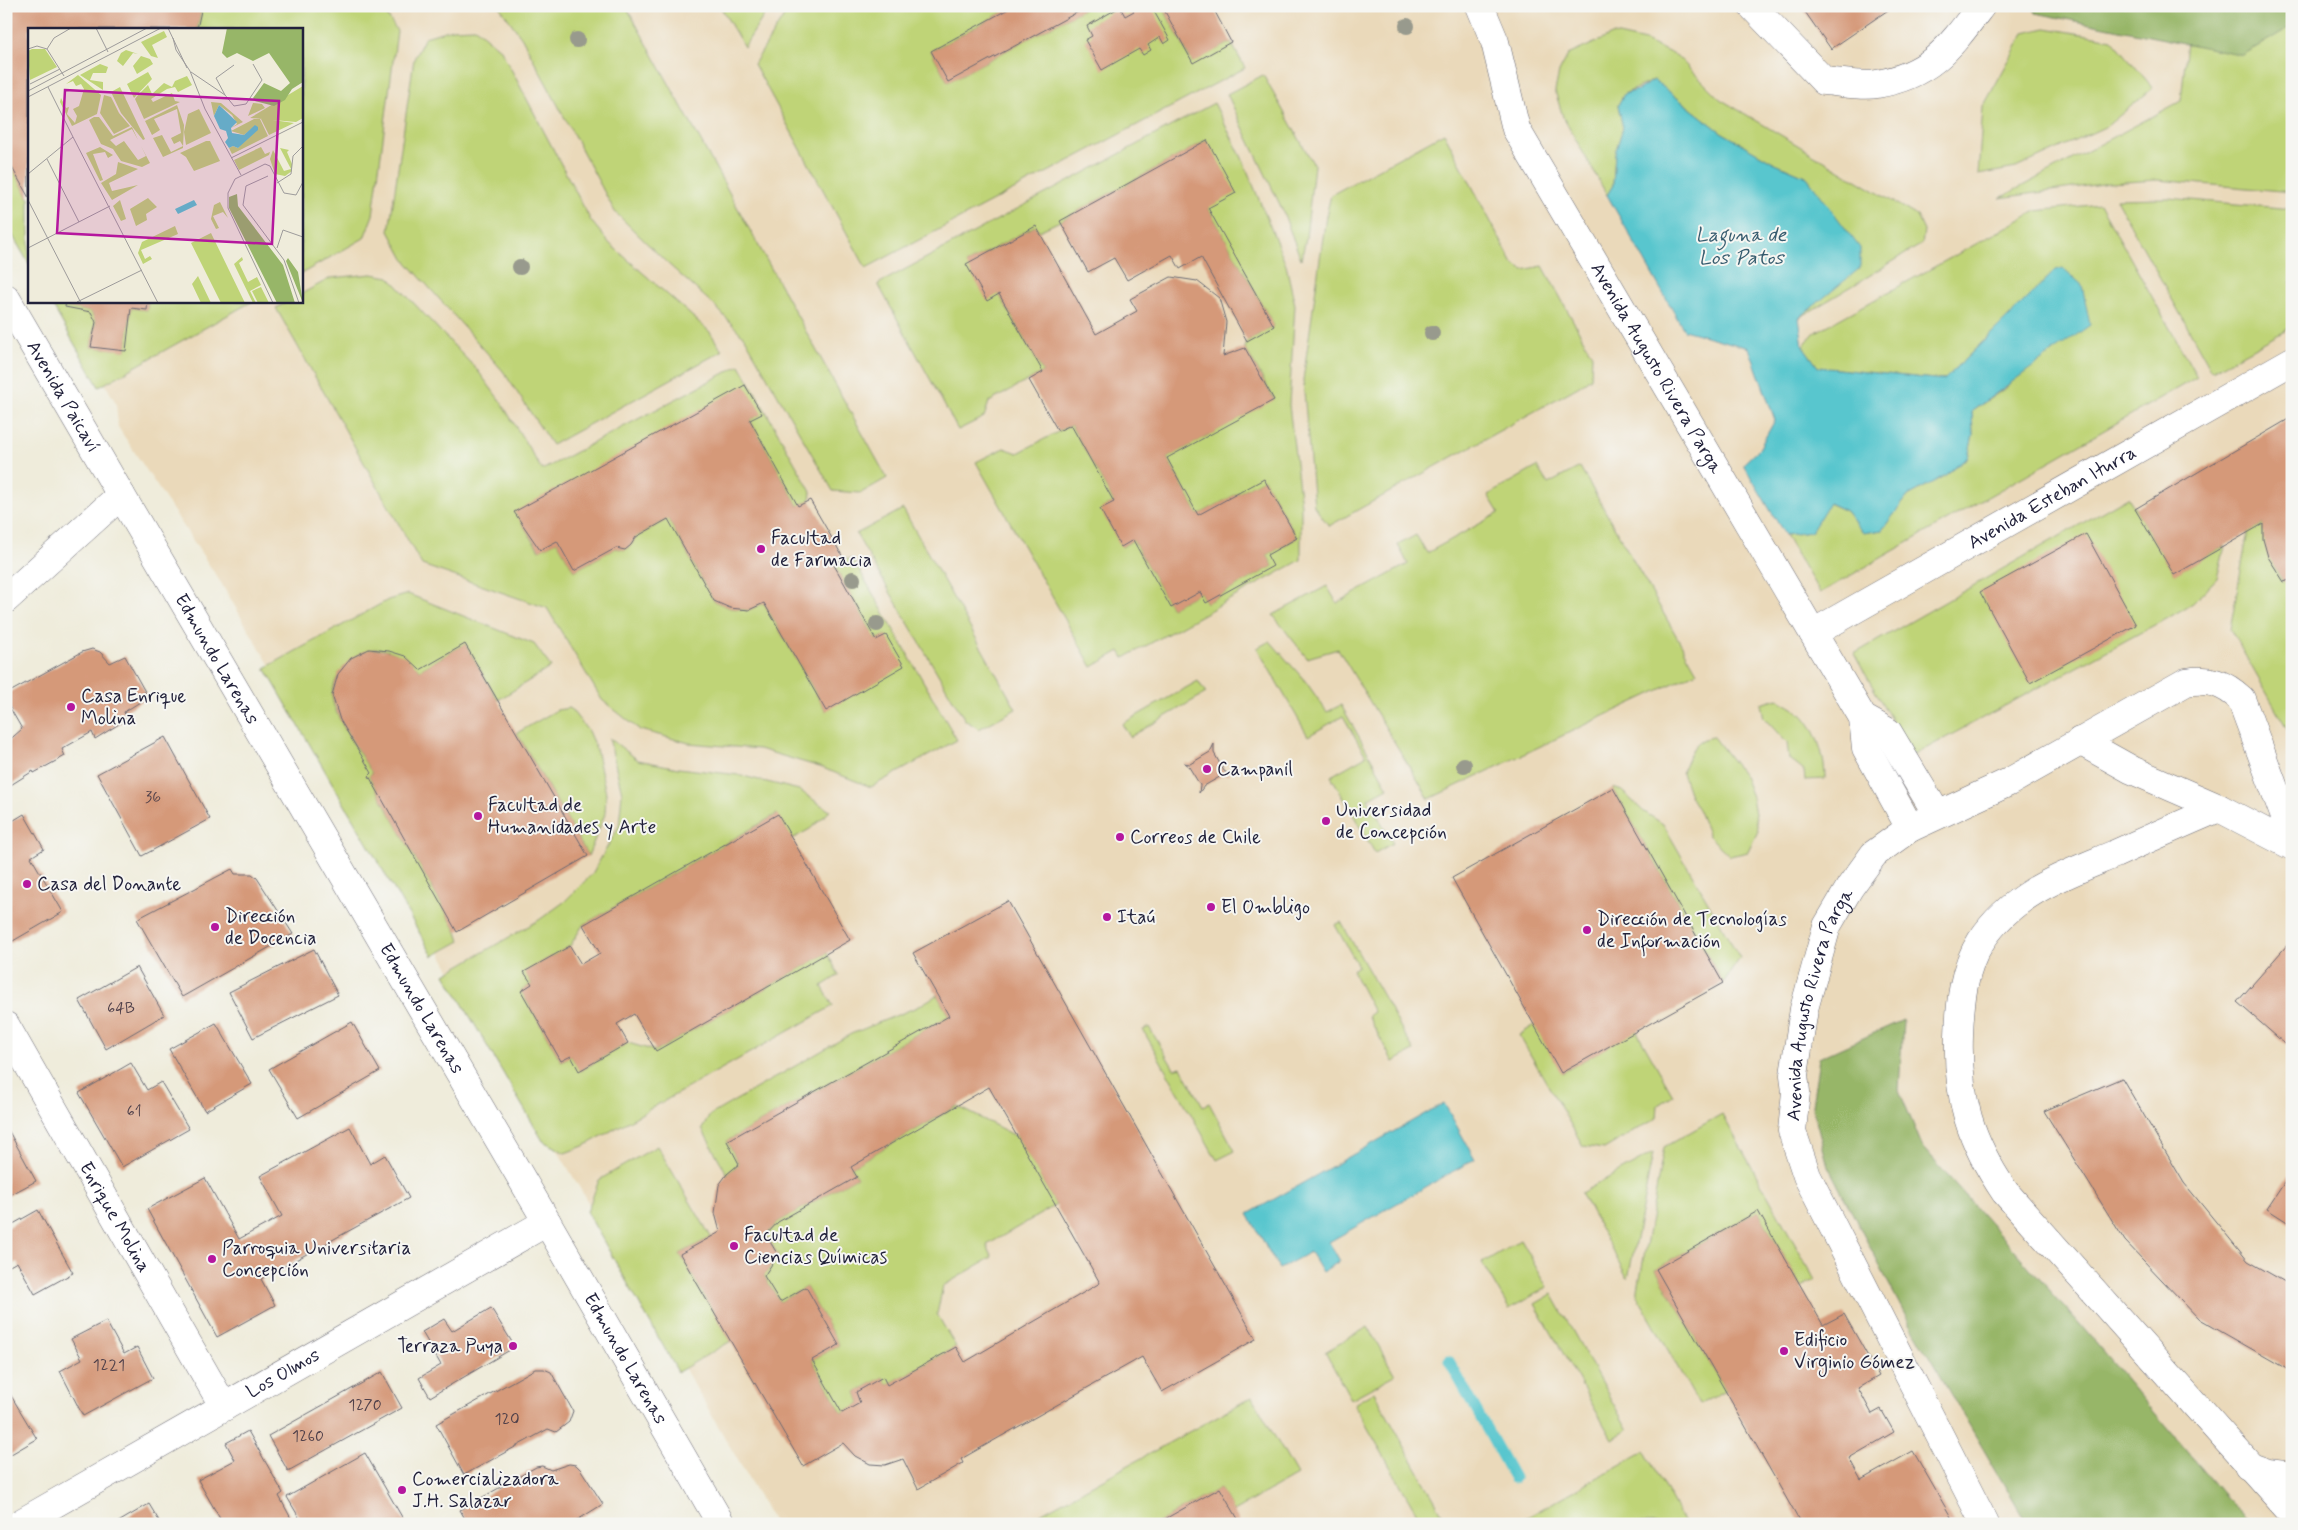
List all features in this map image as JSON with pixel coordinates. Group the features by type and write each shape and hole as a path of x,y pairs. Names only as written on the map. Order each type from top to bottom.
{"street":[{"name":"Avenida Augusto Rivera Parga","path":"1480,6 1495,42 1504,86 1516,129 1863,718 1866,748 1910,828"},
{"path":"1752,6 1824,81 1876,84 1917,73 1951,46 1980,6"},
{"name":"Avenida Paicaví","path":"6,298 121,495"},
{"name":"Avenida Esteban Iturra","path":"1813,633 2292,361"},
{"path":"6,599 121,495"},
{"name":"Edmundo Larenas","path":"121,495 547,1222 720,1524"},
{"name":"Avenida Augusto Rivera Parga","path":"1985,1524 1808,1176 1792,1132 1796,1092 1794,1075 1804,1009 1828,926 1850,886 1874,854 1910,828 2009,782 2186,682 2210,681 2222,684 2241,699 2292,836"},
{"path":"1863,718 1888,732 1937,814"},
{"path":"2080,741 2132,770 2219,808 2292,846"},
{"path":"2219,808 2059,876 2029,894 2000,918 1980,942 1964,983 1960,1008 1959,1075 1963,1102 1970,1127 1979,1149 2005,1192 2292,1513"},
{"name":"Enrique Molina","path":"6,1026 224,1407"},
{"name":"Los Olmos","path":"20,1524 547,1222"},
{"path":"2248,1466 2268,1473 2292,1476"}],"shaded area":[{"name":"Universidad de Concepción","path":"6,6 2033,6 2036,13 2105,25 2292,26 2292,1524 775,1524 578,1185 221,583 118,427 116,403 59,302 302,302 302,28 28,28 28,247 6,209"}],"green space":[{"path":"202,6 381,6 397,31 373,215 364,238 302,273 302,28 197,28"},
{"path":"499,6 626,6 887,478 861,493 833,491 745,338 715,306 666,262 615,212 522,38"},
{"path":"720,6 770,6 744,47"},
{"path":"793,6 1014,6 931,51 948,82 1089,6 1162,6 1192,62 1231,42 1245,68 866,268 754,64 784,16"},
{"path":"2033,6 2292,6 2292,26 2243,55 2036,13"},
{"path":"2292,6 2292,192 2157,180 2109,183 2000,198 2181,101 2187,41"},
{"path":"475,28 501,50 591,221 610,244 710,332 722,351 552,445 503,371 404,259 389,231 414,59 425,37 452,29"},
{"path":"2046,28 2112,39 2153,88 2107,126 2016,168 1978,175 1983,107 2024,33"},
{"path":"1614,34 1645,41 1677,56 1720,99 1917,216 1924,231 1922,244 1799,318 1819,300 1821,198 1807,177 1773,162 1721,132 1654,80 1624,94 1618,105 1623,128 1615,153 1613,185 1607,195 1563,117 1555,91 1559,72 1568,55"},
{"path":"1263,75 1314,165 1306,238 1301,260 1282,209 1227,94"},
{"path":"1214,103 1242,158 1286,265 1295,305 1289,405 1301,505 1301,560 1124,658 1120,651 1092,667 976,462 1004,448 1018,453 1071,425 1114,502 1101,509 1122,547 1133,540 1171,608 1200,592 1206,603 1273,566 1267,555 1297,538 1264,479 1198,515 1167,458 1274,399 1245,348 1247,341 1274,326 1208,208 1207,140 1060,221 1039,231 1035,226 966,264 999,294 1043,372 989,402 984,417 958,430 878,284"},
{"path":"1444,133 1513,264 1523,270 1543,266 1592,355 1591,378 1329,526 1314,506 1303,380 1326,216 1331,195"},
{"path":"6,157 28,196 28,262 6,224"},
{"path":"2168,198 2292,209 2292,327 2212,371 2116,199"},
{"path":"2100,204 2197,377 1820,593 1785,535 1811,532 1828,503 1846,511 1863,533 1882,530 1908,496 1944,476 1968,457 1973,435 1972,411 2007,387 2056,270 1944,380 1818,367 1803,346 1814,333 2036,211"},
{"path":"372,274 389,277 478,371 501,402 542,470 740,365 811,492 810,500 798,506 750,420 761,414 515,512 539,550 557,541 574,571 616,548 625,550 636,537 668,519 714,601 730,608 749,610 764,603 826,711 886,635 876,640 834,565 844,559 853,559 957,740 871,787 820,767 759,749 689,743 640,730 602,700 547,608 422,565 276,308 286,302 302,302 302,293 331,278"},
{"path":"51,302 66,302 66,307 91,312 96,322 91,347 126,350 131,308 147,310 148,302 251,302 99,387"},
{"path":"1537,467 1548,484 1580,467 1697,672 1429,799 1338,649 1307,658 1273,615 1327,586 1337,603 1408,564 1398,545 1416,535 1427,553 1499,513 1488,495"},
{"path":"2128,497 2174,574 2225,546 2217,578 2193,603 2173,615 1912,756 1854,654"},
{"path":"903,509 1016,709 979,729 965,720 856,534"},
{"path":"2263,524 2266,547 2275,568 2283,582 2292,579 2292,737 2230,629 2248,532"},
{"path":"408,594 534,644 551,667 498,700 465,644 420,670 401,656 382,649 372,649 362,652 353,658 342,670 333,687 333,703 342,723 372,773 369,776 457,932 460,941 433,956 265,668 388,600"},
{"path":"1270,641 1306,682 1327,712 1341,705 1388,788 1368,799 1393,843 1375,853 1331,776 1366,756 1343,716 1308,736 1257,648"},
{"path":"1198,681 1206,693 1130,737 1122,724"},
{"path":"1778,699 1807,720 1816,736 1822,753 1825,779 1805,780 1804,771 1789,759 1787,743 1764,718 1761,704"},
{"path":"570,708 588,731 596,749 606,793 605,814 588,856 517,733 557,710"},
{"path":"1714,737 1744,776 1752,797 1758,831 1748,852 1730,856 1709,836 1699,811 1690,796 1682,773 1696,744 1707,738"},
{"path":"609,738 638,760 678,768 739,775 799,790 830,811 810,829 792,839 777,814 583,925 570,946 525,972 532,984 521,991 561,1061 571,1056 580,1071 628,1043 656,1051 827,953 839,975 822,986 833,1006 586,1145 565,1153 543,1141 445,974 539,920 564,902 592,874 619,826 622,793"},
{"path":"1613,788 1622,791 1643,811 1663,824 1740,958 1723,983"},
{"path":"1341,922 1414,1051 1393,1062 1368,1016 1374,1012 1352,970 1358,966 1335,925"},
{"path":"937,995 949,1016 727,1141 739,1164 727,1174 702,1129 710,1115 851,1034 917,1007"},
{"path":"1903,1020 1899,1090 1923,1148 2078,1322 2225,1496 2253,1524 2027,1524 1905,1315 1828,1166 1812,1106 1819,1058"},
{"path":"1535,1025 1562,1073 1636,1030 1673,1095 1658,1105 1657,1118 1604,1149 1583,1146 1519,1035"},
{"path":"1149,1027 1174,1069 1181,1067 1203,1106 1209,1103 1235,1151 1217,1160 1143,1030"},
{"path":"957,1106 1018,1137 1056,1205 987,1245 992,1257 943,1286 937,1314 956,1347 887,1385 883,1377 856,1392 860,1403 842,1413 812,1360 839,1345 806,1287 780,1302 764,1276 778,1255 766,1235 778,1222 857,1177 851,1167"},
{"path":"1722,1114 1815,1280 1801,1287 1758,1211 1656,1269 1725,1390 1699,1405 1637,1295 1664,1147"},
{"path":"657,1146 711,1237 680,1254 731,1341 678,1372 587,1212 599,1180"},
{"path":"1653,1153 1628,1279 1581,1193"},
{"path":"1521,1240 1548,1287 1509,1309 1482,1263"},
{"path":"1552,1294 1628,1430 1612,1439 1535,1304"},
{"path":"1368,1327 1395,1375 1351,1399 1325,1352"},
{"path":"1374,1392 1448,1524 1423,1524 1354,1404"},
{"path":"1252,1397 1297,1475 1233,1511 1220,1488 1156,1524 1022,1524"},
{"path":"1644,1450 1685,1524 1515,1524 1641,1453"}],"water":[{"name":"Laguna de Los Patos","path":"1654,80 1721,132 1773,162 1807,177 1860,248 1860,268 1799,318 1803,346 1818,367 1944,380 2056,270 2063,268 2082,285 2090,325 1972,411 1973,435 1968,457 1944,476 1908,496 1882,530 1863,533 1846,511 1829,503 1811,532 1785,535 1743,464 1759,449 1775,420 1749,348 1684,330 1607,195 1613,185 1615,153 1623,128 1618,105 1624,94 1638,90"},
{"path":"1444,1103 1475,1159 1329,1242 1340,1261 1322,1272 1310,1252 1279,1269 1248,1214"}],"building":[{"path":"6,6 202,6 197,28 28,28 28,196 6,157"},
{"path":"1014,6 1089,6 948,82 931,51"},
{"path":"1131,6 1151,6 1170,40 1164,44 1160,37 1148,45 1151,50 1143,55 1139,49 1102,70 1085,40 1092,36 1087,26 1120,7 1125,16 1134,11"},
{"path":"1162,6 1212,6 1231,42 1193,63"},
{"path":"1801,6 1894,6 1831,49"},
{"path":"1207,140 1236,193 1208,208 1274,326 1247,341 1201,257 1180,269 1172,255 1127,280 1114,258 1088,272 1060,221"},
{"path":"1036,226 1096,334 1137,311 1130,299 1171,277 1197,281 1219,298 1226,322 1223,356 1245,348 1274,400 1167,458 1198,515 1264,479 1297,538 1267,555 1273,566 1206,603 1200,592 1171,608 1133,540 1121,547 1100,509 1114,502 1071,425 1058,431 1029,380 1043,372 999,294 987,301 966,264"},
{"path":"66,302 148,302 147,310 131,308 126,351 91,347 96,322 91,312 65,307"},
{"name":"Facultad de Farmacia","path":"745,385 762,414 750,420 798,506 810,500 844,559 834,565 876,640 886,635 904,666 826,711 764,603 749,610 730,608 714,601 668,519 636,537 625,550 616,548 574,571 557,541 540,550 514,512"},
{"path":"2292,417 2292,579 2284,582 2268,557 2263,539 2263,524 2174,575 2135,509"},
{"path":"2086,534 2136,625 2030,683 1980,592"},
{"name":"Facultad de Humanidades y Arte","path":"465,644 588,856 457,932 369,776 372,773 340,720 332,695 338,674 351,658 369,649 389,651 405,656 420,670"},
{"name":"Casa Enrique Molina","path":"92,649 100,652 110,663 125,656 148,697 124,712 127,719 95,739 92,732 62,749 65,756 34,773 33,771 6,788 6,743 22,729 6,701 6,694 82,652"},
{"path":"165,737 210,819 142,856 97,774"},
{"name":"Campanil","path":"1214,744 1214,753 1224,771 1230,775 1223,775 1204,786 1199,793 1200,785 1189,767 1184,763 1190,764 1210,752"},
{"name":"Dirección de Tecnologías de Información","path":"1613,788 1723,983 1561,1073 1452,878"},
{"name":"Casa del Donante","path":"24,814 44,849 31,857 63,912 6,945 6,825"},
{"path":"778,814 850,940 656,1051 634,1014 617,1024 628,1043 579,1071 571,1056 561,1061 521,991 532,984 524,972 570,946 581,964 600,953 583,925"},
{"name":"Dirección de Docencia","path":"232,869 235,874 252,874 257,878 293,934 182,997 137,919"},
{"path":"1008,901 1256,1339 1162,1392 1142,1357 961,1459 963,1463 918,1489 903,1459 885,1465 870,1464 855,1456 843,1443 803,1466 680,1254 720,1232 715,1213 719,1185 727,1174 739,1164 727,1141 949,1016 913,953","holes":["989,1087 1100,1283 965,1362 956,1347 887,1385 883,1377 856,1392 860,1403 842,1413 812,1360 839,1345 806,1287 780,1302 764,1276 778,1255 766,1235 778,1222 857,1177 851,1167"]},
{"path":"2289,943 2292,945 2292,1050 2237,1002"},
{"path":"314,949 338,995 253,1038 229,992"},
{"path":"137,967 164,1015 106,1049 79,1000"},
{"path":"352,1022 380,1071 298,1118 269,1069"},
{"path":"216,1023 252,1084 205,1111 169,1049"},
{"path":"131,1063 147,1090 161,1082 189,1129 122,1167 79,1093"},
{"path":"2122,1078 2184,1183 2248,1261 2292,1286 2292,1372 2199,1319 2125,1241 2044,1111"},
{"path":"6,1126 36,1181 6,1197"},
{"path":"350,1127 370,1164 385,1155 409,1198 261,1279 275,1305 217,1337 147,1209 205,1178 239,1239 282,1216 260,1176"},
{"path":"2292,1171 2292,1225 2267,1209"},
{"path":"38,1210 73,1273 35,1294 17,1262 6,1268 6,1228"},
{"name":"Edificio Virginio Gómez","path":"1758,1211 1823,1325 1844,1314 1879,1376 1858,1388 1872,1414 1881,1409 1894,1432 1849,1458 1861,1480 1913,1451 1955,1524 1801,1524 1656,1269"},
{"path":"491,1308 515,1347 430,1397 419,1378 441,1365 422,1332 444,1319 452,1331"},
{"path":"106,1321 124,1354 137,1347 153,1378 83,1416 60,1371 82,1359 71,1339"},
{"path":"535,1369 544,1369 551,1372 573,1411 569,1422 556,1432 548,1429 464,1475 436,1424"},
{"path":"382,1372 402,1408 288,1471 268,1436"},
{"path":"10,1394 37,1439 6,1457 6,1396"},
{"path":"248,1431 283,1493 279,1496 294,1524 223,1524 198,1480 235,1460 226,1443"},
{"path":"365,1453 406,1524 303,1524 287,1497"},
{"path":"569,1464 576,1465 581,1470 603,1504 571,1524 468,1524 460,1510 536,1467 542,1466 551,1470"},
{"path":"1220,1488 1241,1524 1156,1524"},
{"path":"149,1504 161,1524 115,1524"}],"waterway":[{"path":"1449,1361 1514,1478"}],"place":[{"name":"Facultad de Farmacia","path":"761,549"},
{"name":"Casa Enrique Molina","path":"71,707"},
{"name":"Campanil","path":"1207,769"},
{"name":"Facultad de Humanidades y Arte","path":"478,816"},
{"name":"Universidad de Concepción","path":"1326,821"},
{"name":"Correos de Chile","path":"1120,837"},
{"name":"Casa del Donante","path":"27,884"},
{"name":"El Ombligo","path":"1211,907"},
{"name":"Itaú","path":"1107,917"},
{"name":"Dirección de Docencia","path":"215,927"},
{"name":"Dirección de Tecnologías de Información","path":"1587,930"},
{"name":"Facultad de Ciencias Químicas","path":"734,1246"},
{"name":"Parroquia Universitaria Concepción","path":"212,1259"},
{"name":"Terraza Puya","path":"513,1346"},
{"name":"Edificio Virginio Gómez","path":"1784,1351"},
{"name":"Comercializadora J.H. Salazar","path":"402,1490"}]}
